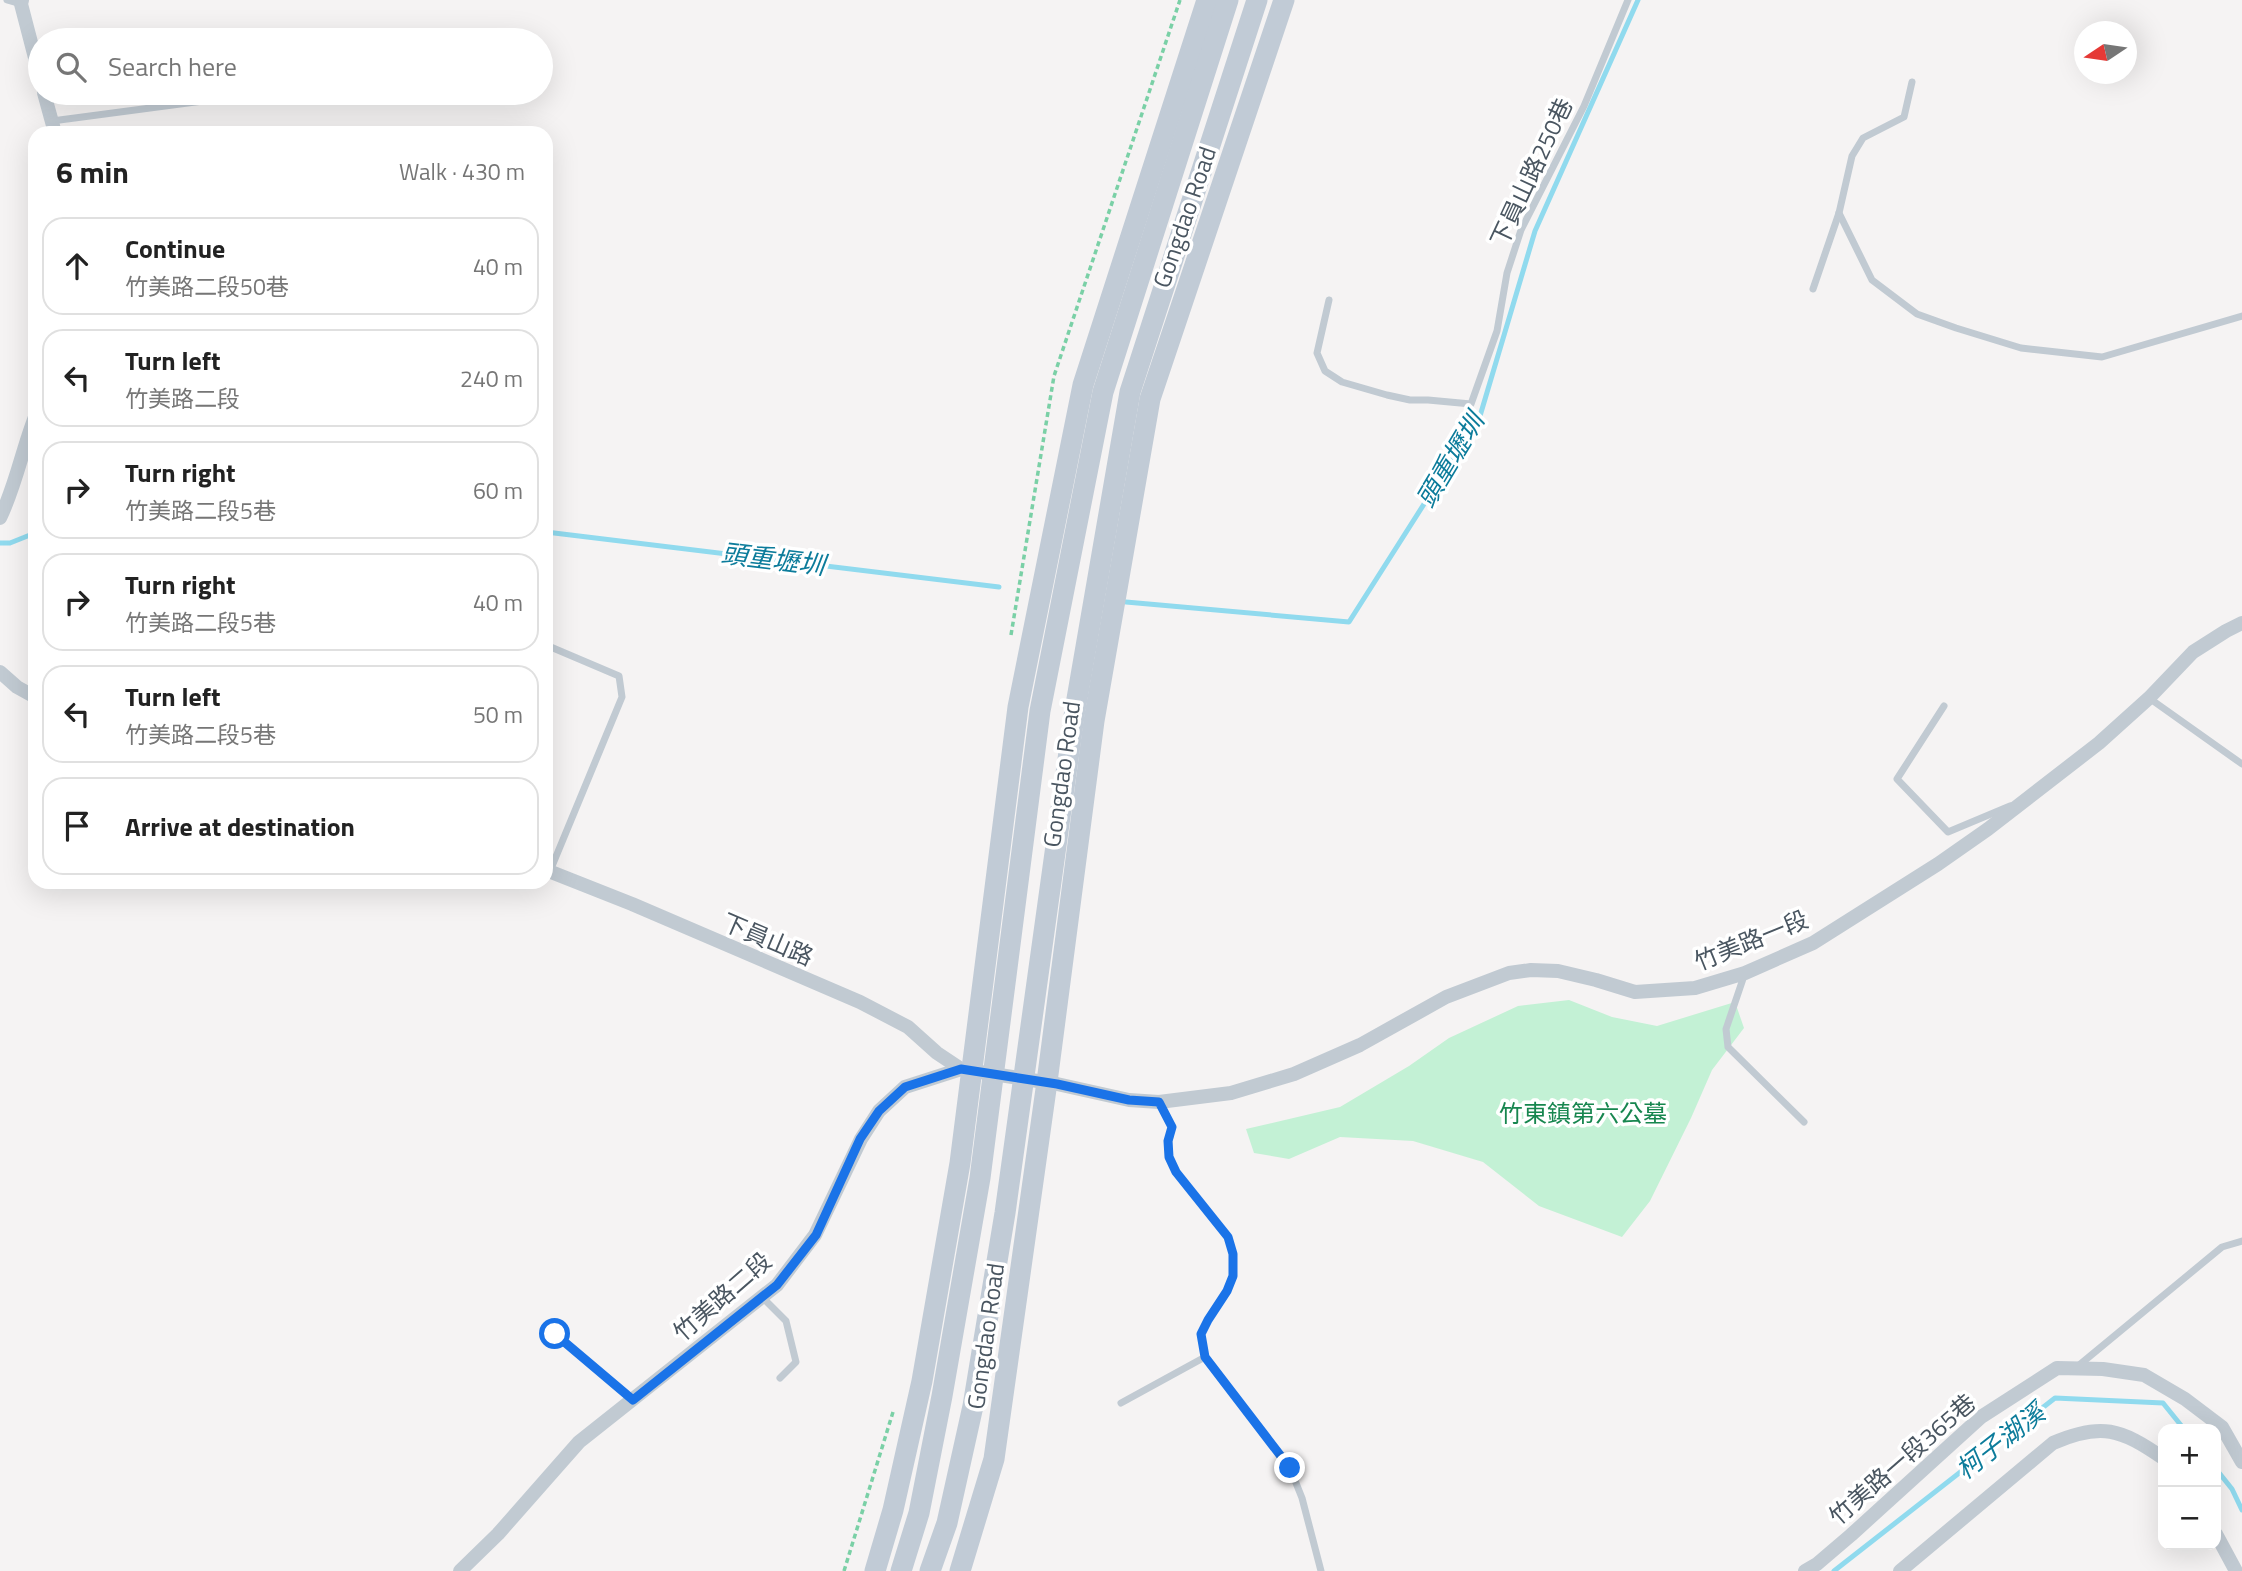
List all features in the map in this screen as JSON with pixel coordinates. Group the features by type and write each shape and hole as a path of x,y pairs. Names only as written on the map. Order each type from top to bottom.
{"street":[{"name":"Gongdao Road","path":"875,1571 922,1381 960,1163 966,1070 1018,707 1083,385 1207,0"},
{"name":"Gongdao Road","path":"901,1571 919,1513 980,1178 1040,711 1103,392 1228,0"},
{"name":"Gongdao Road","path":"930,1571 947,1523 973,1406 1005,1213 1073,716 1130,392 1257,0"},
{"name":"Gongdao Road","path":"960,1571 994,1459 1094,721 1150,399 1284,0"},
{"path":"17,1 28,37"},
{"path":"47,105 53,126"},
{"path":"0,517 17,479 28,434"},
{"name":"竹美路一段","path":"1159,1102 1231,1093 1294,1074 1360,1045 1446,997 1509,973 1531,970 1558,971 1596,979 1634,992 1695,988 1745,972 1813,943 1938,864 2024,800 2099,743 2149,698 2193,652 2242,623"},
{"path":"0,672 28,693"},
{"name":"下員山路","path":"553,873 860,1002 908,1027 937,1052 966,1070"},
{"name":"竹美路二段","path":"460,1571 498,1534 579,1442 777,1285 816,1235 860,1139 879,1111 905,1087 966,1070 1047,1082 1129,1100 1159,1102"},
{"name":"竹美路一段365巷","path":"1805,1571 1851,1535 1981,1416 2057,1368 2103,1369 2144,1374 2185,1399 2222,1427 2242,1462"},
{"path":"1900,1571 2053,1443 2064,1438 2098,1430 2126,1436 2158,1455"},
{"path":"2221,1543 2236,1571"}],"lane":[{"name":"下員山路250巷","path":"1329,300 1317,353 1325,371 1342,382 1387,396 1471,404 1497,331 1507,273 1521,230 1584,106 1628,0"},
{"path":"1813,289 1839,213 1852,156 1863,138 1904,117 1912,82"},
{"path":"59,126 189,105"},
{"path":"1839,213 1872,280 1917,314 2021,348 2102,357 2242,316"},
{"path":"553,648 619,676 622,696 553,859"},
{"path":"2149,698 2242,764"},
{"path":"1944,706 1897,779 1948,832 2024,800"},
{"path":"1745,972 1726,1029 1728,1047 1804,1122"},
{"path":"1159,1102 1172,1127 1168,1141 1169,1157 1176,1172 1228,1237 1233,1254 1233,1276 1201,1334 1205,1357 1290,1468 1302,1498 1321,1571"},
{"path":"2075,1368 2222,1247 2242,1241"},
{"path":"762,1297 786,1321 796,1362 780,1378"},
{"path":"555,1334 633,1400"},
{"path":"1121,1403 1205,1357"}],"green space":[{"name":"竹東鎮第六公墓","path":"1569,1000 1612,1017 1657,1026 1735,1002 1744,1028 1712,1070 1650,1201 1622,1237 1539,1206 1483,1162 1413,1141 1340,1137 1289,1159 1254,1153 1246,1129 1340,1107 1409,1066 1449,1038 1518,1006"}],"waterway":[{"name":"頭重壢圳","path":"1126,602 1349,622 1480,416 1535,231 1638,0"},
{"name":"頭重壢圳","path":"553,533 999,587"},
{"name":"頭重壢圳","path":"0,543 10,543 28,536"},
{"name":"柯子湖溪","path":"1834,1571 2055,1398 2163,1403 2180,1424"},
{"name":"柯子湖溪","path":"2221,1475 2232,1489 2242,1510"}],"route":[{"path":"555,1334 633,1400 777,1285 816,1235 860,1139 879,1111 905,1087 961,1069 1057,1084 1129,1100 1159,1102 1172,1127 1168,1141 1169,1157 1176,1172 1228,1237 1233,1254 1233,1276 1201,1334 1205,1357 1290,1468"}]}
